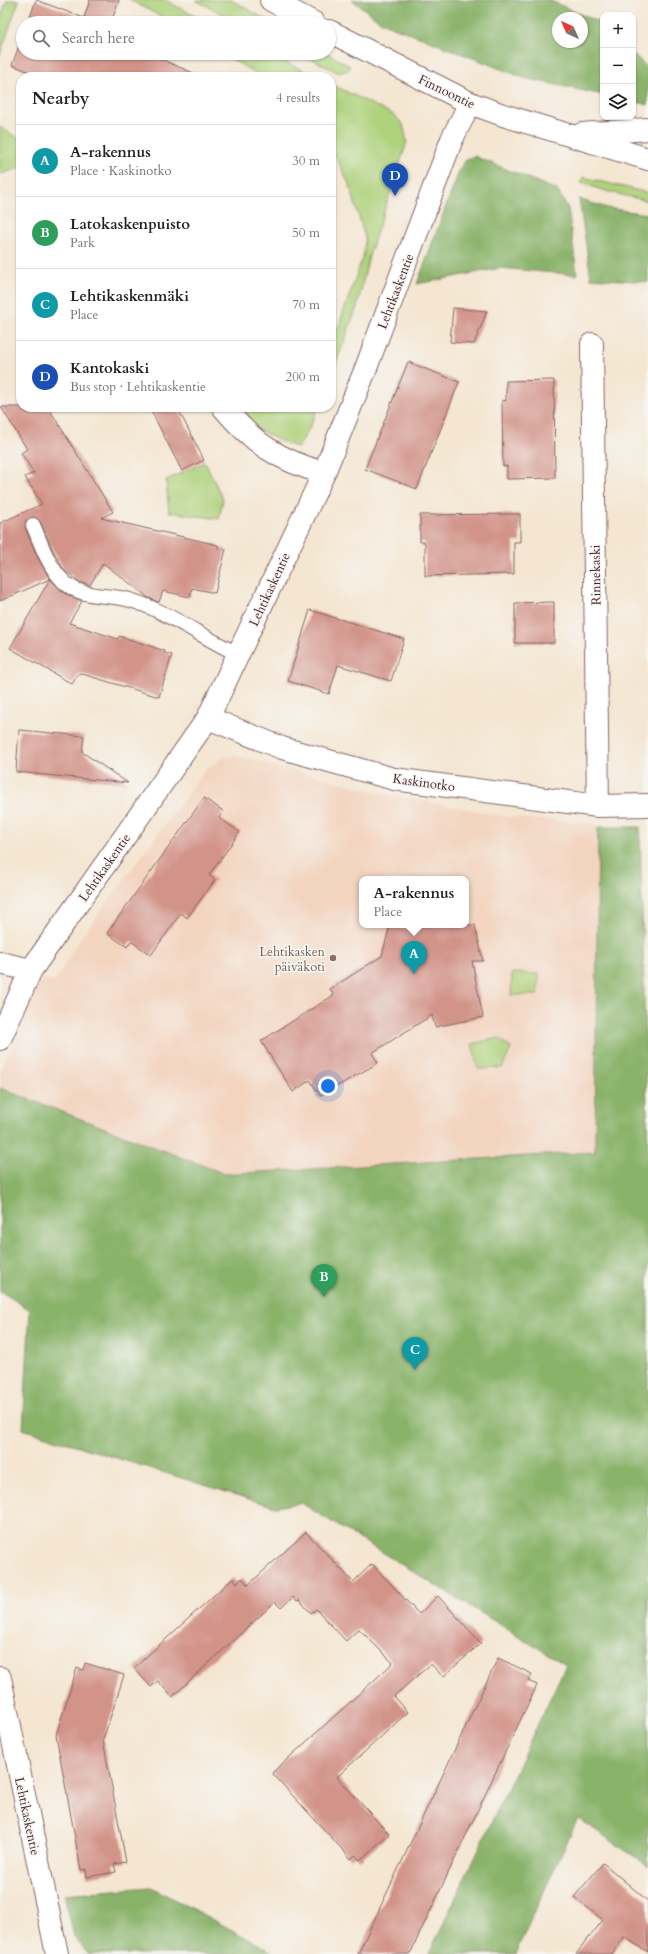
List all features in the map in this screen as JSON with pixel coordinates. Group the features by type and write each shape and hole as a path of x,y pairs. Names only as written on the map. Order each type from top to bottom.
{"street":[{"path":"271,0 301,16"},
{"name":"Finnoontie","path":"336,35 470,103 503,115 571,134 648,159"},
{"name":"Lehtikaskentie","path":"0,1039 31,970 208,718 324,473 366,368 452,139 470,103"},
{"name":"Finnoontie","path":"571,134 648,128"},
{"name":"Rinnekaski","path":"592,344 598,806"},
{"path":"227,412 241,428 267,450 301,467 324,473"},
{"name":"Kaskinotko","path":"208,718 282,748 394,778 598,806 648,805"},
{"path":"0,963 31,970"},
{"name":"Lehtikaskentie","path":"0,1678 8,1764 57,1954"}],"lane":[{"path":"33,524 48,559 63,581 84,594 126,599 153,608 238,654"}],"shaded area":[{"name":"Lehtikasken päiväkoti","path":"234,755 386,794 508,817 595,824 598,827 596,1152 225,1174 0,1088 0,1072 42,977 54,982 80,939 206,769 221,759"}],"green space":[{"path":"7,0 19,0 0,55 0,20"},
{"path":"130,0 165,0 195,16 160,16"},
{"path":"195,0 231,0 260,16 227,16"},
{"path":"352,0 549,0 576,12 552,12 552,48 588,48 588,17 600,23 600,94 524,78 383,23"},
{"path":"636,56 648,69 648,105 636,102"},
{"path":"336,58 350,66 348,70 339,73 314,60 336,60"},
{"path":"233,60 282,60 306,72 253,72"},
{"path":"336,86 394,115 403,124 407,142 369,256 357,307 336,363 336,333 364,253 365,238 350,186 336,157"},
{"path":"0,127 16,137 16,169 0,174"},
{"path":"474,156 557,190 568,208 577,275 500,268 417,284 461,166 467,159"},
{"path":"583,177 648,193 648,201 609,192 581,183"},
{"path":"579,199 607,208 648,214 648,282 591,278"},
{"path":"238,412 316,412 311,425 298,448 263,432"},
{"path":"205,462 223,499 219,519 169,512 166,480"},
{"path":"598,827 640,827 648,1152 648,1866 578,1818 515,1954 429,1954 566,1665 301,1503 275,1507 23,1429 30,1310 0,1291 0,1088 225,1174 595,1152"},
{"path":"512,973 539,974 538,995 511,995"},
{"path":"498,1038 511,1048 502,1068 478,1069 472,1044"},
{"path":"151,1887 277,1954 88,1954 74,1937 64,1894"}],"building":[{"path":"36,0 79,16 30,16"},
{"path":"90,0 119,0 113,16 85,16"},
{"path":"16,54 16,60 163,60 191,72 30,72 12,65"},
{"path":"453,308 487,311 474,344 450,342"},
{"path":"408,362 459,382 417,489 365,469"},
{"path":"554,380 555,478 507,479 507,466 503,466 502,400 506,401 506,381"},
{"path":"1,407 16,407 16,412 51,412 113,512 101,518 218,545 218,548 226,549 215,593 192,588 190,597 163,591 159,602 149,598 103,563 90,585 80,582 64,570 53,550 41,522 34,517 26,520 25,528 38,558 50,579 0,601 0,523 42,504 25,477 34,473 21,453 27,449"},
{"path":"152,412 180,412 204,460 182,471"},
{"path":"520,514 520,542 514,542 514,574 425,576 425,542 420,542 420,515"},
{"path":"50,579 64,593 82,601 69,623 118,639 119,636 165,651 164,653 172,655 159,697 79,673 72,684 10,648"},
{"path":"554,602 554,643 515,643 515,603"},
{"path":"310,610 404,639 391,681 338,665 329,694 288,681"},
{"path":"19,730 84,736 82,752 128,783 16,772"},
{"path":"204,798 223,811 219,818 240,832 209,875 215,880 187,918 181,913 151,955 131,941 127,947 107,933"},
{"path":"469,925 475,925 483,961 472,961 483,1017 435,1027 432,1015 372,1053 378,1063 320,1096 310,1080 293,1092 261,1041 334,995 330,989 382,956 389,928 469,928"},
{"path":"306,1532 353,1582 372,1564 419,1614 438,1596 481,1643 443,1677 431,1664 394,1696 408,1712 337,1777 389,1834 360,1860 355,1855 351,1859 272,1773 393,1663 359,1629 346,1641 316,1609 311,1613 299,1600 297,1601 293,1597 281,1608 275,1602 172,1697 158,1681 151,1687 134,1668 233,1578 237,1583 242,1578 248,1585"},
{"path":"498,1658 532,1674 528,1681 537,1685 410,1954 358,1954"},
{"path":"85,1663 124,1675 103,1740 126,1862 114,1864 116,1872 87,1877 86,1869 81,1870 56,1735 77,1668 83,1670"},
{"path":"603,1863 648,1901 648,1952 624,1937 612,1954 576,1954 603,1920 574,1897"}],"place":[{"name":"Kantokaski","path":"395,196"},
{"name":"Lehtikasken päiväkoti","path":"333,958"},
{"name":"A-rakennus","path":"414,974"},
{"name":"Latokaskenpuisto","path":"324,1297"},
{"name":"Lehtikaskenmäki","path":"415,1370"}]}
